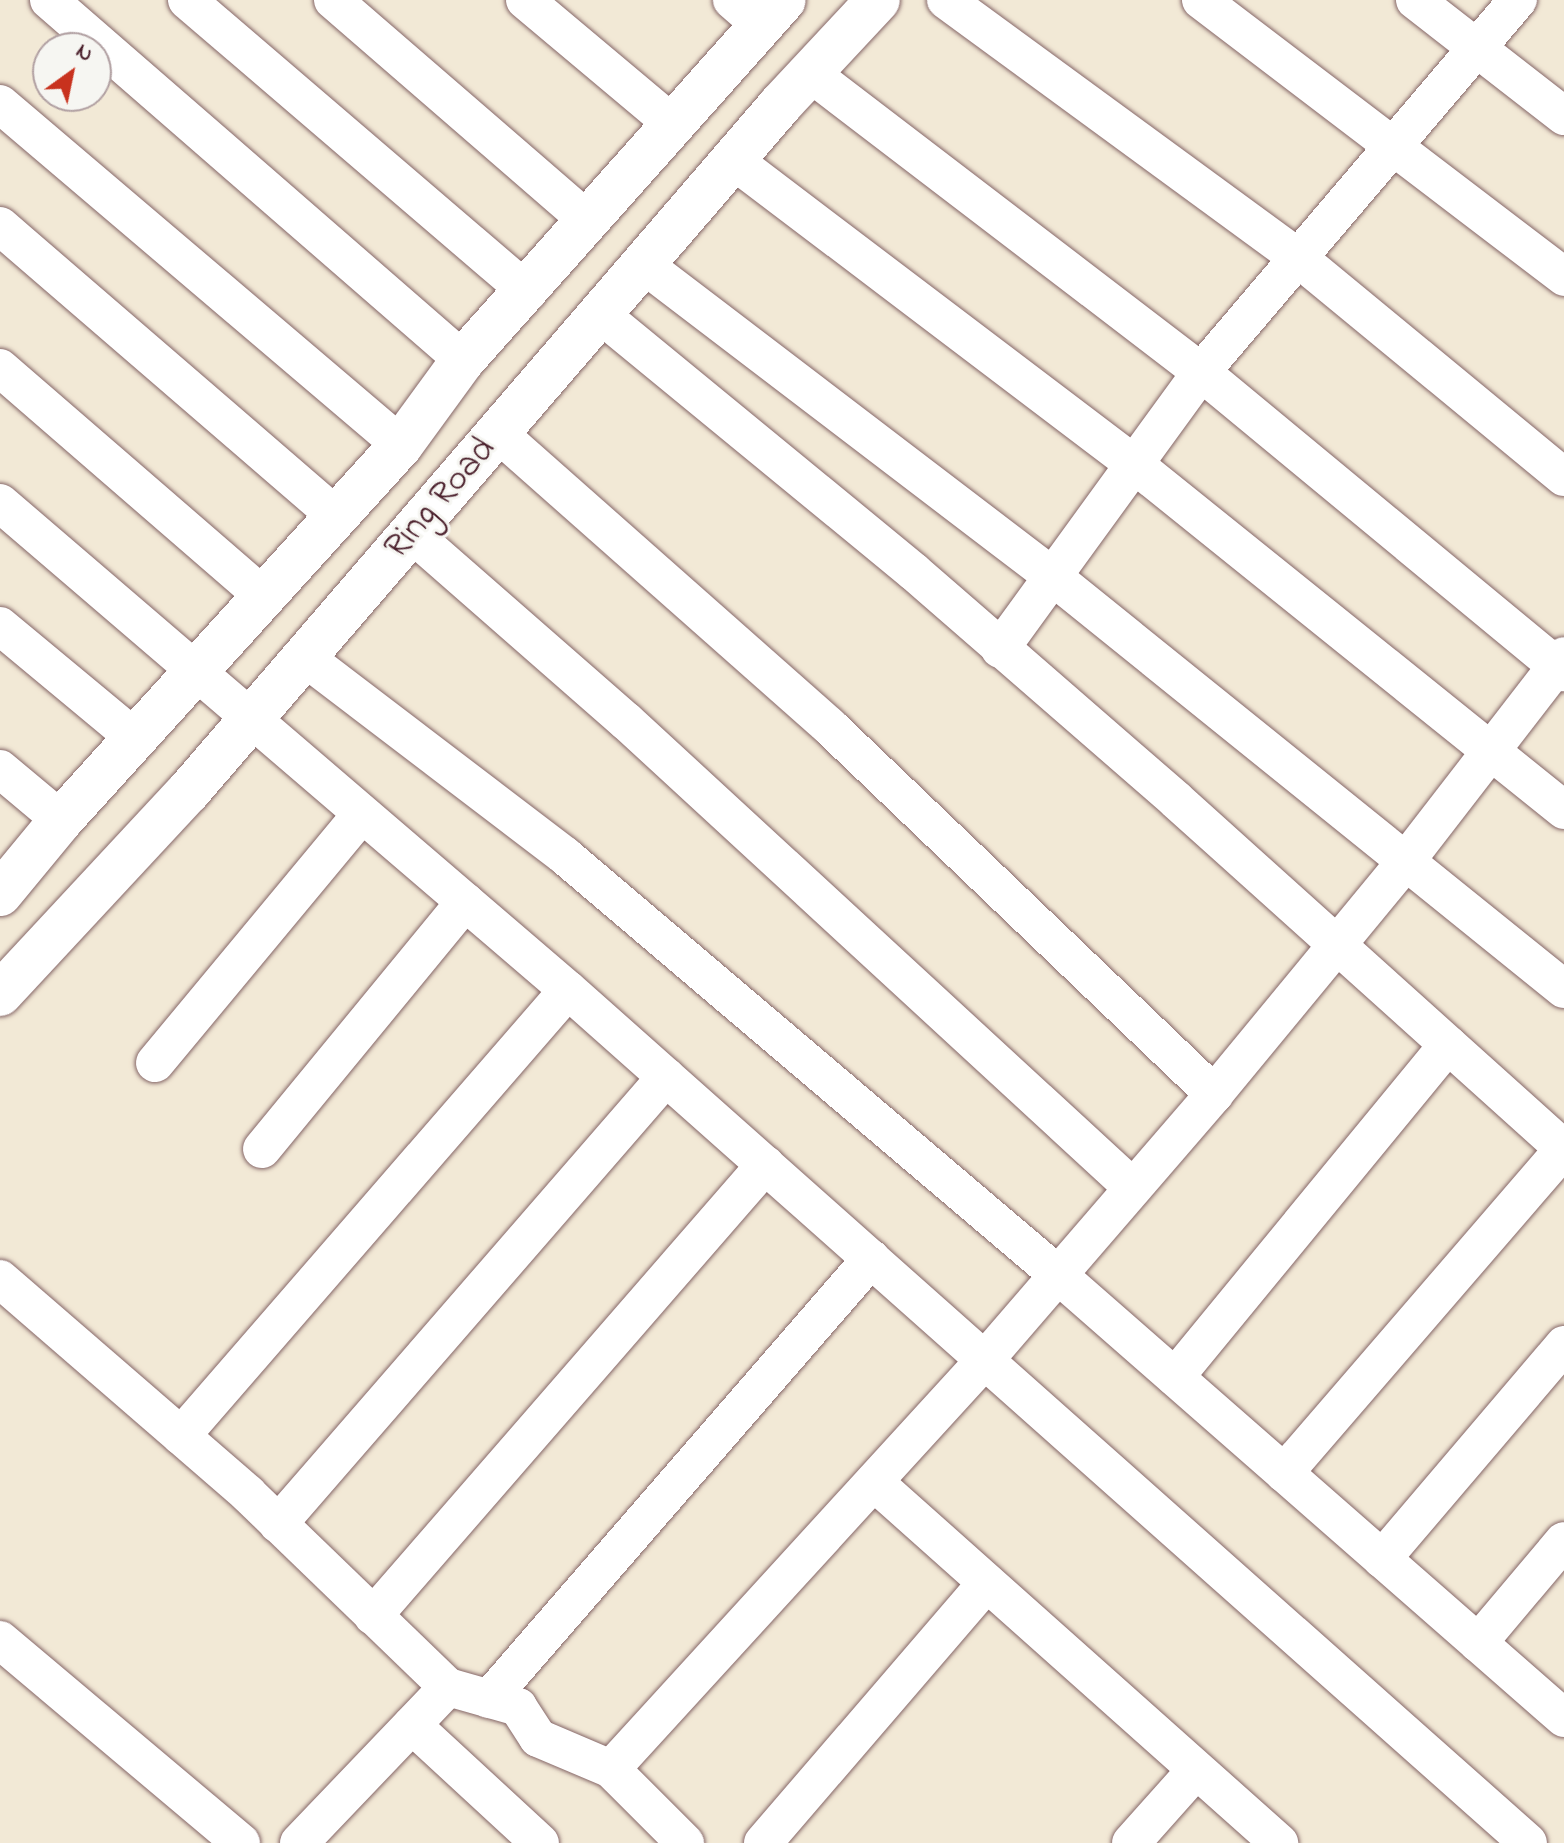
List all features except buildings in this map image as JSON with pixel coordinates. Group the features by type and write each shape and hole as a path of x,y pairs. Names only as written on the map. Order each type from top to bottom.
{"main road":[{"name":"Ring Road","path":"0,994 252,718 733,160 878,0"},
{"path":"0,894 61,820 401,445 463,360 528,292 675,126 759,9"}],"street":[{"path":"49,0 463,360"},
{"path":"187,0 528,292"},
{"path":"333,0 589,222"},
{"path":"525,0 675,126"},
{"path":"946,0 1297,257 1564,477"},
{"path":"1201,0 1564,277"},
{"path":"1415,0 1564,116"},
{"path":"1000,649 1201,372 1518,0"},
{"path":"611,1769 983,1362 1214,1094 1405,862 1490,750 1561,665 1201,372 810,73"},
{"path":"0,104 401,445"},
{"path":"733,160 1134,464 1564,810"},
{"path":"0,226 336,516"},
{"path":"643,264 1052,576 1564,989"},
{"path":"600,314 914,572 1176,800 1564,1149 1284,1473"},
{"path":"0,368 263,596"},
{"path":"498,433 829,726 1214,1094"},
{"path":"0,503 568,990 983,1362 1528,1843"},
{"path":"411,533 626,721 1133,1188"},
{"path":"0,626 135,738"},
{"path":"304,657 565,856 1057,1274 1564,1718"},
{"path":"0,769 61,820"},
{"path":"155,1063 361,815"},
{"path":"262,1149 465,902"},
{"path":"181,1436 568,990"},
{"path":"1175,1377 1448,1045"},
{"path":"278,1524 666,1077"},
{"path":"373,1616 765,1165"},
{"path":"489,1699 871,1259"},
{"path":"0,1279 278,1524 448,1687 518,1707 538,1738 611,1769 685,1843"},
{"path":"1382,1559 1564,1345"},
{"path":"874,1482 1279,1843"},
{"path":"1478,1643 1564,1541"},
{"path":"763,1843 987,1583"},
{"path":"0,1640 241,1843"},
{"path":"318,1837 448,1687"},
{"path":"412,1725 540,1843"},
{"path":"1131,1843 1196,1770"}]}
